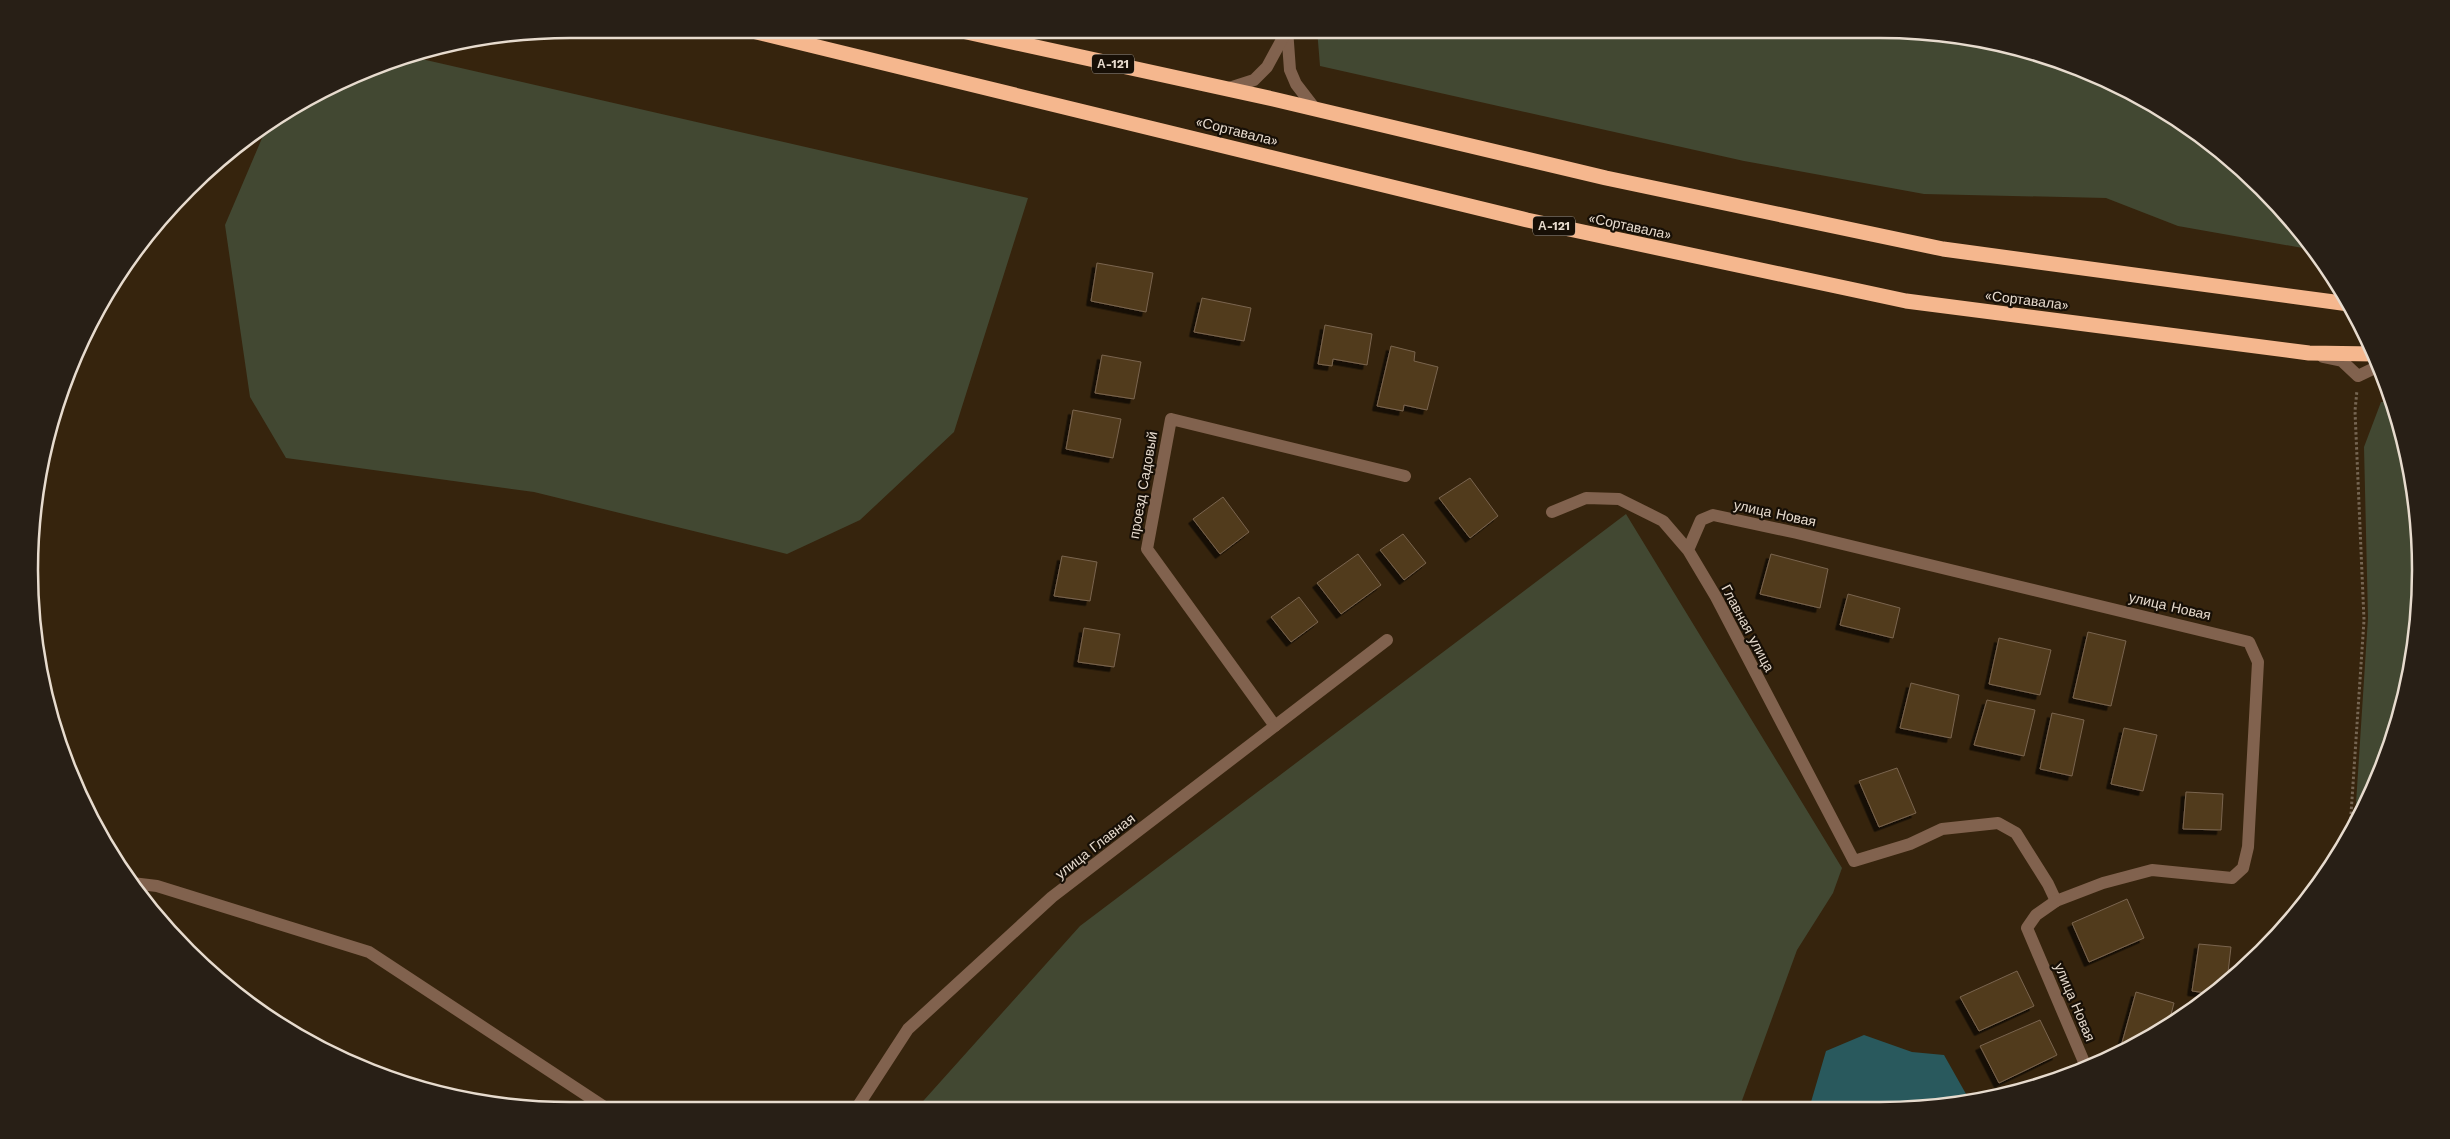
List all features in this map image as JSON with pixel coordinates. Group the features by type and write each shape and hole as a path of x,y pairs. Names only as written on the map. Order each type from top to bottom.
{"highway":[{"name":"«Сортавала»","path":"781,38 1527,220 1896,299 2309,353 2367,354"},
{"name":"А-121","path":"994,38 1225,89 1606,178 1943,249 2340,303"}],"street":[{"path":"1225,89 1254,80 1267,66 1283,38"},
{"path":"1288,38 1290,70 1296,84 1316,110"},
{"path":"2309,353 2342,362 2358,376 2373,369"},
{"name":"проезд Садовый","path":"1276,726 1147,549 1170,419 1405,476"},
{"name":"Главная улица","path":"1552,512 1586,498 1619,499 1663,521 1688,550 1716,597 1854,861 1910,844 1942,830 1998,823 2016,833 2048,884 2056,901"},
{"name":"улица Новая","path":"1688,550 1701,520 1713,516 1798,533 2249,642 2258,662 2248,847 2243,868 2232,878 2152,870 2112,880 2056,901 2036,915 2028,928 2084,1061"},
{"name":"улица Главная","path":"861,1102 908,1029 1045,904 1387,640"},
{"path":"141,884 157,886 369,952 597,1102"}],"path":[{"path":"2351,818 2364,620 2355,411 2358,376"}],"green space":[{"path":"1318,38 1880,38 1950,42 1984,48 2052,66 2084,78 2116,92 2176,127 2204,147 2257,193 2305,248 2178,226 2106,198 1924,194 1744,161 1320,66"},
{"path":"422,59 1028,198 954,432 860,520 787,554 534,492 286,458 250,397 225,225 264,134 334,92 366,78"},
{"path":"2381,402 2385,402 2402,466 2408,500 2412,570 2408,639 2394,707 2372,773 2356,809 2368,618 2364,447"},
{"path":"1626,514 1842,868 1833,893 1797,950 1741,1102 922,1102 1080,926"}],"water":[{"path":"1864,1035 1912,1052 1944,1055 1966,1094 1880,1102 1811,1102 1826,1051"}],"building":[{"path":"1097,263 1153,273 1146,312 1091,301"},
{"path":"1202,298 1251,308 1244,341 1194,332"},
{"path":"1325,325 1372,334 1367,365 1333,359 1332,366 1318,364"},
{"path":"1391,346 1415,352 1414,361 1438,367 1427,410 1404,405 1403,411 1377,406"},
{"path":"1102,355 1141,362 1134,399 1095,393"},
{"path":"1073,410 1121,419 1113,458 1066,449"},
{"path":"1470,478 1498,516 1470,538 1439,498"},
{"path":"1223,497 1249,532 1220,554 1193,519"},
{"path":"1403,534 1426,563 1404,580 1380,550"},
{"path":"1358,554 1381,585 1341,614 1317,583"},
{"path":"1771,554 1828,569 1820,608 1760,594"},
{"path":"1062,556 1097,562 1090,601 1054,596"},
{"path":"1848,594 1900,608 1893,638 1840,625"},
{"path":"1299,597 1318,622 1291,642 1271,617"},
{"path":"1084,628 1120,634 1114,667 1078,662"},
{"path":"2088,632 2126,641 2111,706 2073,698"},
{"path":"1999,638 2051,650 2040,695 1989,684"},
{"path":"1911,683 1959,695 1951,738 1900,728"},
{"path":"1987,700 2035,710 2024,756 1974,745"},
{"path":"2052,713 2084,720 2072,776 2040,769"},
{"path":"2124,728 2157,735 2143,791 2111,784"},
{"path":"1897,768 1916,813 1879,827 1859,781"},
{"path":"2186,792 2223,794 2221,830 2183,829"},
{"path":"2127,899 2144,938 2089,962 2072,923"},
{"path":"2199,944 2231,947 2228,971 2203,993 2192,991"},
{"path":"2017,971 2034,1006 1979,1031 1960,997"},
{"path":"2136,992 2174,1003 2171,1015 2122,1044"},
{"path":"2040,1020 2057,1055 1999,1083 1980,1046"}]}
